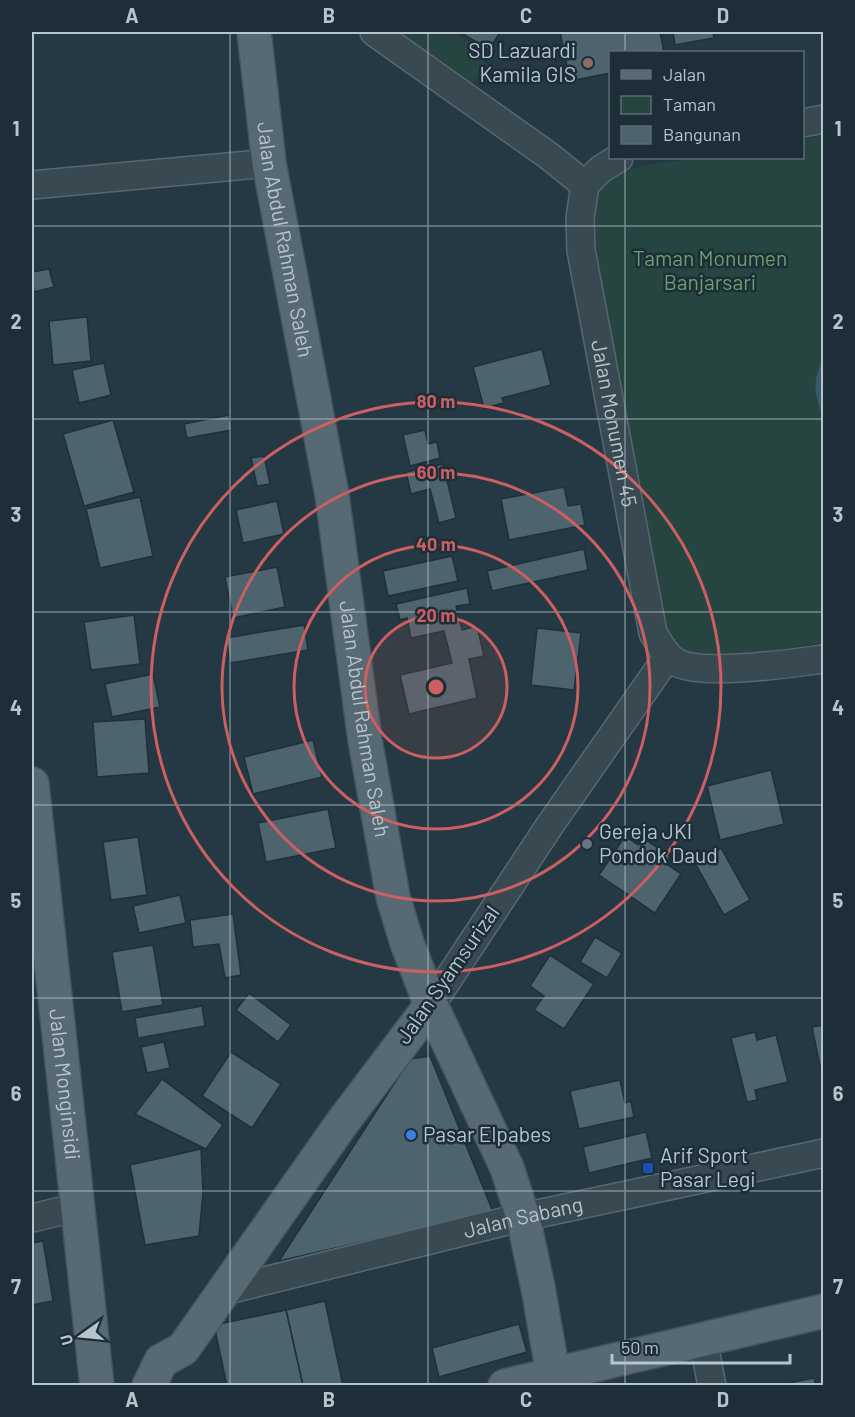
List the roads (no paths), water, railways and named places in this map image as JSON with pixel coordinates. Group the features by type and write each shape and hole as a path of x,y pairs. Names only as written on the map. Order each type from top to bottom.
{"main road":[{"name":"Jalan Abdul Rahman Saleh","path":"254,32 269,163 332,495 365,740 393,897 407,943 431,1005 507,1168 523,1216 540,1293 554,1380"},
{"name":"Jalan Monginsidi","path":"32,784 96,1386"},
{"name":"Jalan Syamsurizal","path":"183,1349 342,1123 431,1005"},
{"path":"506,1386 554,1380 703,1339 824,1311"},
{"path":"149,1386 161,1362 183,1349"},
{"path":"168,1386 183,1349"}],"street":[{"path":"374,32 549,156 585,185 601,169 618,159"},
{"path":"804,123 824,119"},
{"path":"32,185 269,163"},
{"name":"Jalan Monumen 45","path":"585,185 580,218 580,250 653,633 668,656"},
{"path":"668,656 679,664 705,668 762,667 824,659"},
{"name":"Jalan Syamsurizal","path":"431,1005 550,825 668,656"},
{"name":"Jalan Sabang","path":"224,1291 523,1216 824,1153"},
{"path":"32,1218 78,1207"},
{"path":"703,1339 712,1386"}],"water":[{"path":"823,360 823,416 818,401 816,381"}],"place":[{"name":"SD Lazuardi Kamila GIS","path":"588,63"},
{"name":"Gereja JKI Pondok Daud","path":"587,844"},
{"name":"Pasar Elpabes","path":"411,1135"},
{"name":"Arif Sport Pasar Legi","path":"648,1168"}],"park label":[{"name":"Taman Monumen Banjarsari","path":"710,271"}]}
